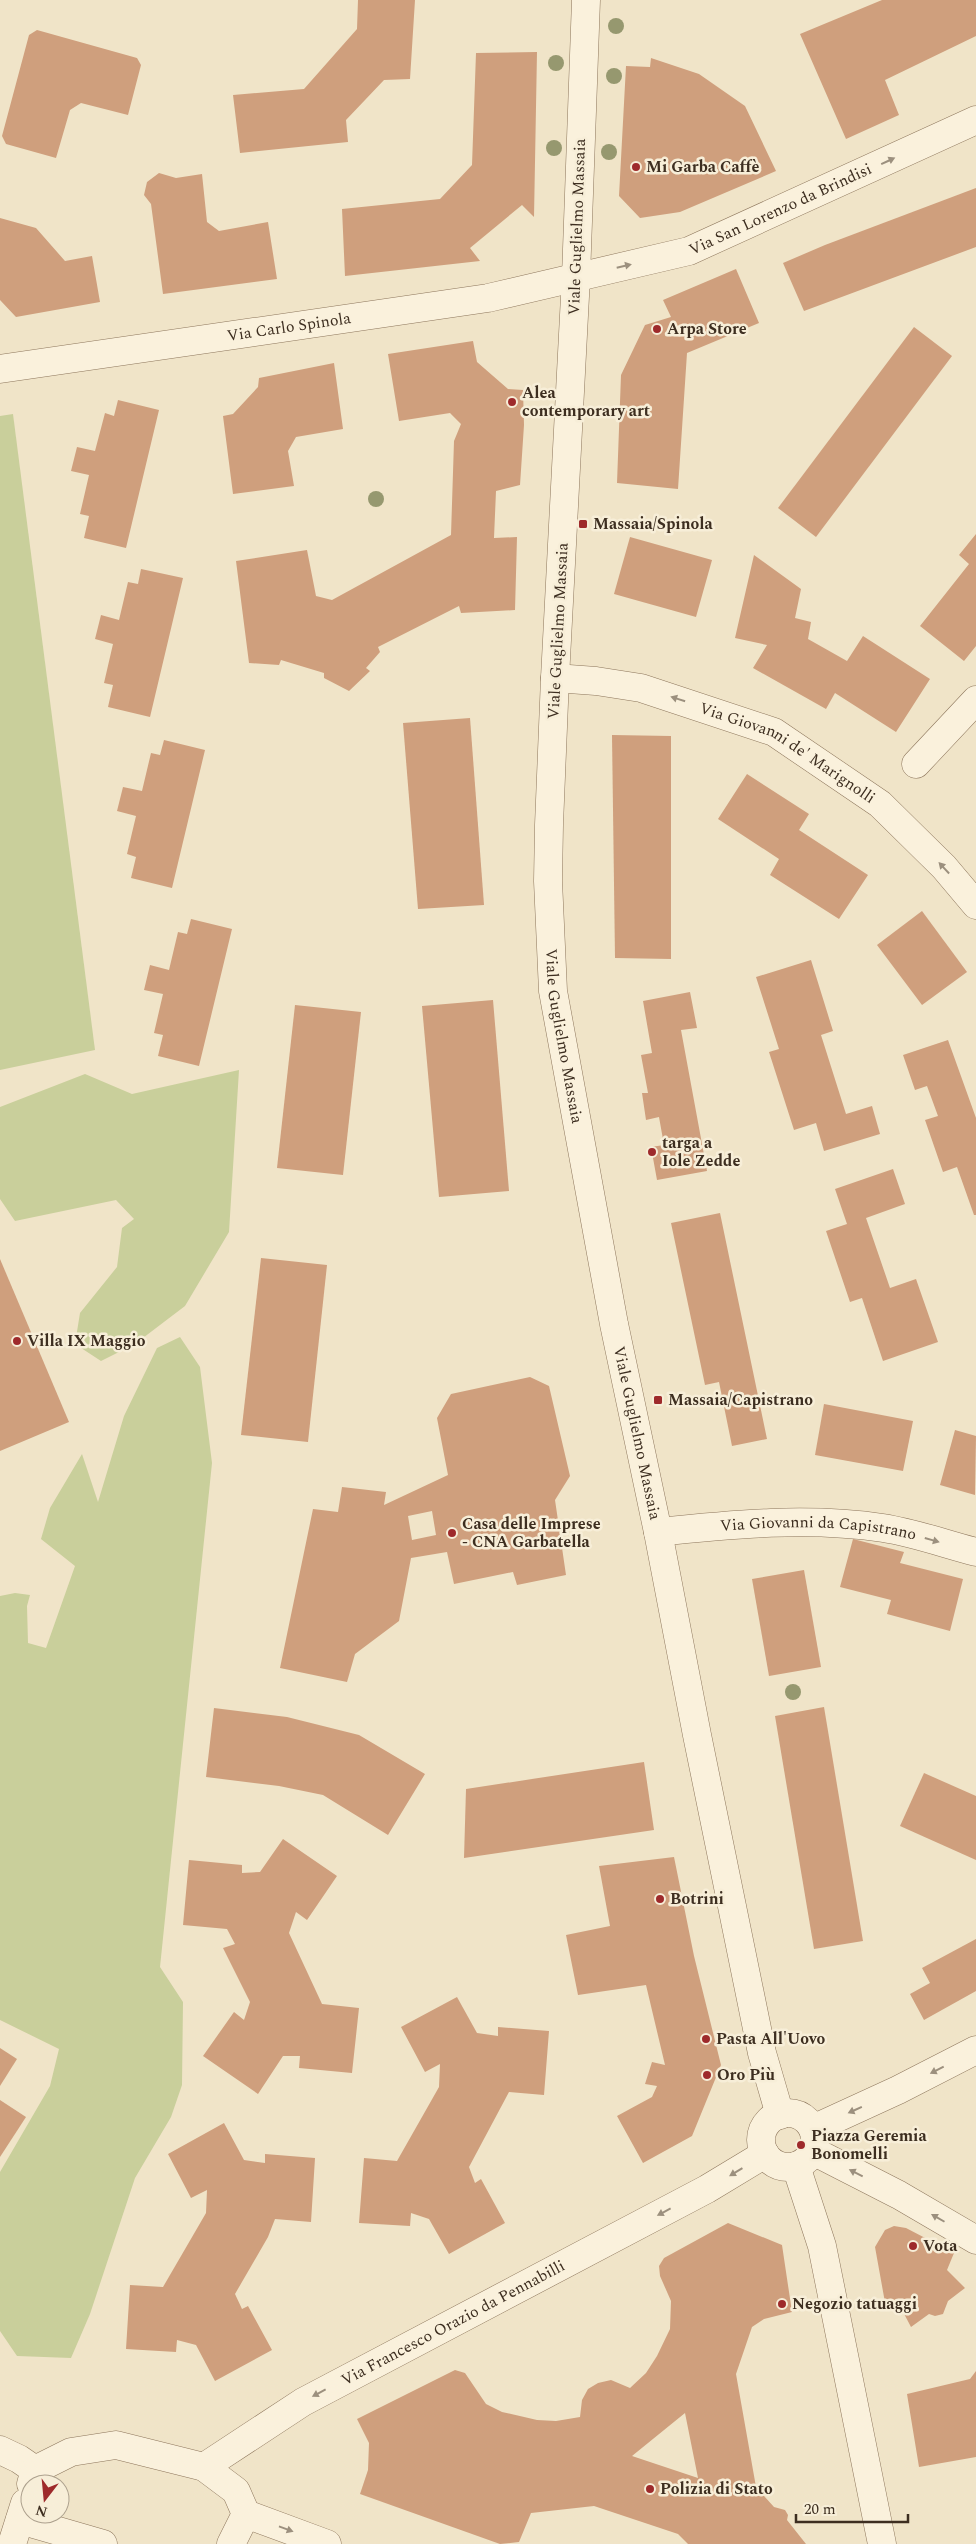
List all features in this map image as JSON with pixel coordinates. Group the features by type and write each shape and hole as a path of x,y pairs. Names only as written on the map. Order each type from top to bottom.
{"street":[{"name":"Viale Guglielmo Massaia","path":"586,0 576,277 555,678 548,881 553,992 614,1324 658,1532 762,2053 780,2115"},
{"name":"Via San Lorenzo da Brindisi","path":"576,277 689,252 976,120"},
{"name":"Via Carlo Spinola","path":"0,369 488,298 576,277"},
{"name":"Via Giovanni de' Marignolli","path":"555,678 596,681 641,688 774,732 880,804 944,867 976,905"},
{"path":"916,764 976,700"},
{"name":"Via Giovanni da Capistrano","path":"658,1532 720,1525 790,1522 826,1523 909,1533 976,1552"},
{"path":"882,2544 822,2246 807,2149 799,2116 780,2115 764,2127 762,2141 765,2154 779,2165 807,2149 898,2090 976,2050"},
{"path":"807,2149 899,2195 976,2240"},
{"name":"Via Francesco Orazio da Pennabilli","path":"204,2467 303,2402 707,2189 765,2154"},
{"path":"40,2474 71,2452 116,2445 204,2467 236,2491 246,2514 327,2544"},
{"path":"0,2450 19,2459 28,2474"},
{"path":"232,2544 246,2514"},
{"path":"20,2519 16,2532 103,2544"}],"green space":[{"path":"13,414 95,1050 0,1070 0,416"},
{"path":"239,1070 229,1232 185,1306 135,1344 101,1361 75,1344 80,1313 117,1267 122,1228 134,1219 116,1200 15,1221 0,1199 0,1107 85,1074 132,1094"},
{"path":"180,1337 200,1367 212,1463 160,1967 183,2002 182,2085 171,2117 135,2178 90,2314 71,2358 17,2356 0,2331 0,2172 50,2086 59,2049 0,2020 0,1596 15,1593 30,1595 27,1606 28,1643 46,1648 75,1566 41,1539 50,1508 82,1454 98,1502 124,1416 157,1348"}],"building":[{"path":"358,0 415,0 410,79 384,80 346,120 348,142 240,153 233,95 304,89 357,29"},
{"path":"882,0 976,0 976,36 885,80 899,115 846,139 800,34"},
{"path":"37,30 137,58 141,65 128,115 81,103 70,110 56,158 6,144 2,136 29,35"},
{"path":"537,52 534,217 522,205 470,248 480,261 345,276 342,209 440,199 472,165 476,53"},
{"path":"651,58 699,74 745,106 776,171 680,212 640,218 619,196 626,66 650,67"},
{"path":"159,173 176,178 202,174 207,222 219,231 268,222 277,279 163,294 151,204 144,195 147,182"},
{"path":"976,188 976,247 804,311 783,263 825,245"},
{"path":"0,218 36,228 65,261 92,256 100,302 16,317 0,300"},
{"path":"736,269 759,323 687,353 678,489 617,483 621,375 645,325 671,317 663,300"},
{"path":"914,327 952,356 816,537 778,508"},
{"path":"473,341 477,362 508,389 523,390 524,425 520,485 496,491 494,538 517,537 515,610 461,613 459,606 378,647 380,652 366,668 370,671 349,691 324,678 324,673 281,660 279,665 249,663 236,561 307,550 316,596 332,600 451,535 454,441 461,424 450,413 399,421 388,354"},
{"path":"334,363 343,429 296,437 288,451 294,486 233,494 223,416 233,414 258,387 259,378"},
{"path":"118,400 159,410 126,548 84,538 89,516 80,514 89,475 71,471 77,447 95,451 105,413 114,416"},
{"path":"976,534 976,646 964,661 920,626 969,564 959,555"},
{"path":"630,537 712,560 696,617 614,594"},
{"path":"754,555 801,589 795,618 811,622 808,639 847,661 863,636 930,679 896,732 835,693 826,709 753,668 767,645 735,638"},
{"path":"141,569 183,578 150,717 108,707 113,685 104,683 113,644 95,639 101,615 119,620 128,582 138,584"},
{"path":"470,718 484,905 418,909 403,723"},
{"path":"612,735 671,736 671,959 615,958"},
{"path":"164,740 205,750 172,888 131,878 136,857 127,854 136,816 117,811 123,787 142,791 151,753 160,755"},
{"path":"747,774 809,814 799,830 868,875 839,919 770,875 779,859 718,819"},
{"path":"922,911 967,972 922,1005 877,945"},
{"path":"191,919 232,929 199,1066 158,1056 163,1035 154,1033 163,994 144,990 150,965 169,970 178,932 187,934"},
{"path":"811,960 833,1031 821,1035 846,1114 872,1106 880,1134 824,1151 816,1123 794,1130 769,1052 779,1049 756,977"},
{"path":"690,992 697,1028 681,1030 707,1171 657,1180 651,1147 664,1145 659,1117 646,1120 642,1093 648,1093 641,1055 652,1053 643,1001"},
{"path":"493,1000 509,1191 439,1197 422,1006"},
{"path":"295,1005 361,1012 343,1175 277,1168"},
{"path":"948,1040 976,1118 976,1215 974,1215 957,1167 943,1172 925,1120 938,1116 927,1086 915,1090 903,1055"},
{"path":"893,1169 905,1204 866,1218 890,1288 916,1279 938,1342 883,1361 862,1298 850,1302 826,1231 847,1224 835,1189"},
{"path":"720,1213 767,1439 732,1446 719,1382 705,1385 671,1223"},
{"path":"261,1258 327,1265 308,1442 241,1435"},
{"name":"Villa IX Maggio","path":"0,1259 69,1422 0,1451"},
{"path":"530,1377 549,1386 570,1476 555,1500 566,1575 517,1585 513,1572 454,1584 447,1552 411,1558 399,1621 355,1654 347,1682 280,1668 313,1509 338,1512 342,1487 386,1492 384,1505 448,1475 437,1418 451,1394","holes":["432,1511 436,1535 412,1540 408,1516"]},
{"path":"824,1404 913,1421 903,1471 815,1455"},
{"path":"955,1430 976,1436 975,1495 940,1485"},
{"path":"853,1539 904,1552 900,1563 963,1579 950,1631 887,1614 891,1600 840,1587"},
{"path":"804,1570 821,1667 769,1676 752,1579"},
{"path":"824,1707 863,1941 814,1949 775,1716"},
{"path":"214,1708 287,1717 359,1735 425,1774 388,1835 323,1795 279,1786 206,1777"},
{"path":"644,1762 654,1830 464,1858 466,1789"},
{"path":"924,1773 976,1796 976,1860 900,1826"},
{"path":"283,1839 337,1876 307,1920 296,1912 289,1933 322,2004 359,2008 352,2073 299,2068 300,2056 283,2056 258,2094 203,2056 234,2012 244,2020 250,2002 223,1948 235,1944 227,1929 183,1925 189,1860 242,1865 242,1873 260,1872"},
{"path":"674,1857 694,1956 721,2065 692,2136 643,2163 617,2116 652,2097 657,2086 645,2084 652,2062 665,2065 646,1985 578,1995 566,1935 610,1926 599,1866"},
{"path":"976,1939 976,1991 924,2020 910,1994 930,1983 922,1968"},
{"path":"457,1997 477,2033 498,2036 498,2027 549,2031 544,2095 509,2092 469,2167 475,2183 481,2179 505,2223 449,2254 429,2219 411,2213 410,2226 359,2223 364,2158 397,2161 439,2087 440,2064 425,2072 401,2027"},
{"path":"0,2048 17,2059 0,2086"},
{"path":"0,2100 26,2117 0,2157"},
{"path":"224,2123 244,2160 265,2163 265,2154 315,2158 311,2222 275,2219 268,2237 235,2294 242,2309 248,2306 272,2350 215,2381 196,2345 177,2340 176,2352 126,2349 130,2285 163,2287 206,2213 207,2190 191,2198 168,2154"},
{"path":"728,2223 782,2245 792,2312 764,2319 752,2327 736,2374 756,2487 774,2507 785,2510 788,2515 787,2520 806,2544 688,2544 678,2534 594,2506 531,2513 519,2542 500,2544 360,2494 368,2470 369,2443 357,2419 455,2370 465,2373 486,2404 502,2412 537,2420 556,2421 580,2417 582,2400 588,2389 598,2383 611,2380 630,2388 646,2373 657,2356 670,2329 671,2301 660,2276 659,2266 664,2258","holes":["685,2413 698,2478 632,2456"]},
{"path":"894,2226 906,2228 954,2253 947,2270 965,2288 948,2301 943,2314 935,2316 929,2314 911,2327 901,2308 886,2308 875,2247 885,2230"},
{"path":"976,2371 976,2457 919,2467 907,2394 970,2379"}],"place":[{"name":"Mi Garba Caffè","path":"636,167"},
{"name":"Arpa Store","path":"657,329"},
{"name":"Alea contemporary art","path":"512,402"},
{"name":"Massaia/Spinola","path":"583,524"},
{"name":"targa a Iole Zedde","path":"652,1152"},
{"name":"Villa IX Maggio","path":"17,1341"},
{"name":"Massaia/Capistrano","path":"658,1400"},
{"name":"Casa delle Imprese - CNA Garbatella","path":"452,1533"},
{"name":"Botrini","path":"660,1899"},
{"name":"Pasta All'Uovo","path":"706,2039"},
{"name":"Oro Più","path":"707,2075"},
{"name":"Piazza Geremia Bonomelli","path":"801,2145"},
{"name":"Vota","path":"913,2246"},
{"name":"Negozio tatuaggi","path":"782,2304"},
{"name":"Polizia di Stato","path":"650,2489"}]}
